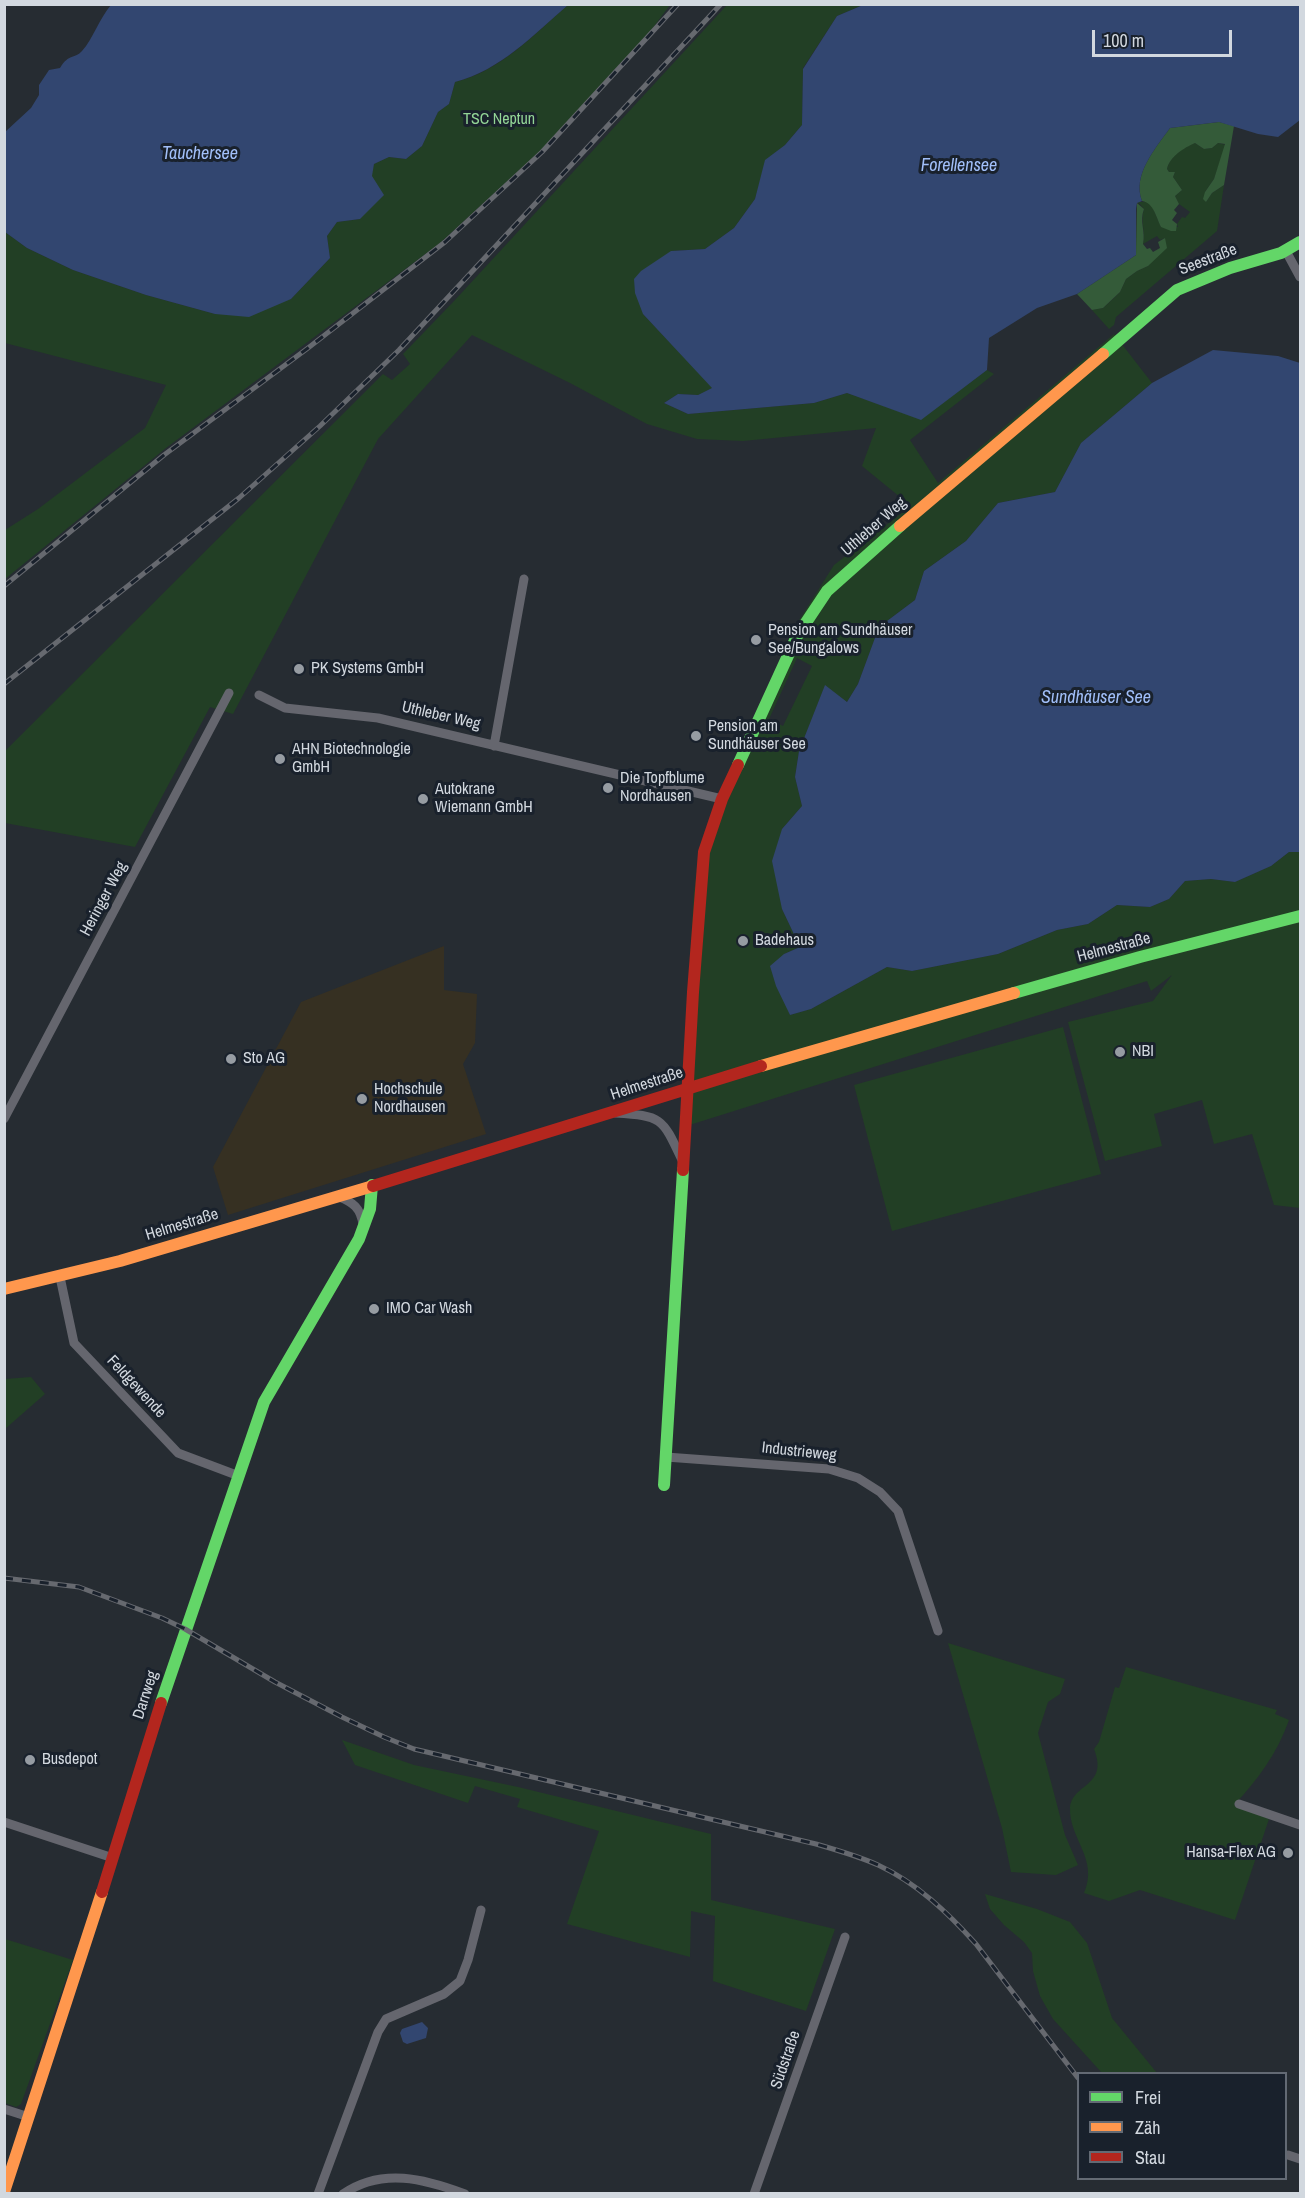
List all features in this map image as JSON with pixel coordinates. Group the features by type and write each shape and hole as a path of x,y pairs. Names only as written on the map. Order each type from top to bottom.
{"street":[{"name":"Seestraße","path":"1120,337 1177,290 1238,265 1287,253 1300,242"},
{"path":"1287,253 1300,277"},
{"name":"Uthleber Weg","path":"687,1088 704,852 722,799 797,636 827,591 1120,337"},
{"path":"494,746 524,579"},
{"name":"Heringer Weg","path":"4,1119 229,693"},
{"name":"Uthleber Weg","path":"259,695 285,708 378,718 722,799"},
{"name":"Helmestraße","path":"4,1289 60,1277 337,1196 831,1044 1129,960 1300,916"},
{"path":"664,1485 687,1088"},
{"path":"610,1113 656,1118 670,1134 683,1163"},
{"name":"Darrweg","path":"4,2192 113,1858 158,1710 264,1401 354,1250 370,1209 372,1185"},
{"path":"337,1196 357,1207 364,1228"},
{"name":"Feldgewende","path":"60,1277 74,1343 178,1453 239,1476"},
{"name":"Industrieweg","path":"666,1457 829,1468 858,1478 880,1492 898,1510 938,1631"},
{"path":"1239,1804 1300,1826"},
{"path":"4,1822 113,1858"},
{"path":"318,2193 378,2032 386,2019 444,1994 460,1981 481,1910"},
{"name":"Südstraße","path":"754,2193 845,1936"},
{"path":"4,2109 29,2117"},
{"path":"1288,2155 1300,2159"},
{"path":"344,2193 366,2183 388,2177 432,2181 465,2193"},
{"path":"321,2184 328,2193"}],"shaded area":[{"name":"Hochschule Nordhausen","path":"444,946 444,990 477,994 475,1043 463,1064 486,1134 228,1215 213,1167 301,1002"}],"green space":[{"name":"TSC Neptun","path":"568,5 670,5 652,29 540,151 440,243 166,448 5,579 5,530 38,509 145,428 166,385 5,343 5,232 27,248 73,270 146,295 215,314 291,299 330,258 327,236 337,222 360,219 374,164 389,157 406,159 422,146 438,112 449,104 455,82 472,77 502,61"},
{"path":"727,5 863,5 837,16 803,68 802,125 785,145 766,160 755,199 734,228 705,249 671,251 643,314 713,388 698,395 678,394 664,403 688,414 814,403 847,393 921,419 987,370 994,374 910,440 938,483 1114,334 1152,383 1081,443 1055,492 998,503 966,541 924,571 915,600 879,627 858,684 847,702 825,686 799,751 795,777 802,806 782,829 782,909 800,947 784,954 790,1015 811,1009 887,967 912,971 998,954 1057,930 1088,924 1117,905 1150,907 1169,899 1185,881 1211,879 1235,882 1271,866 1289,852 1300,852 1300,1208 1274,1205 1252,1134 1214,1144 1202,1100 1154,1114 1162,1146 1105,1161 1068,1022 1153,1001 1172,975 1151,991 1147,981 680,1128 694,892 701,843 725,779 796,625 834,565 911,506 862,466 876,428 743,441 697,439 647,424 472,335 378,439 233,714 210,707 135,847 5,823 5,751 383,374 392,380 410,364 403,354","holes":["797,658 812,666 783,726 769,719"]},
{"path":"1219,122 1234,126 1224,185 1212,193 1206,202 1203,199 1214,179 1225,144 1218,143 1212,148 1204,149 1195,143 1182,150 1174,156 1167,169 1169,172 1175,172 1173,177 1182,190 1175,196 1179,204 1174,210 1177,213 1172,220 1177,224 1176,231 1161,227 1152,207 1142,201 1140,182 1147,163 1170,128"},
{"path":"1195,143 1204,149 1212,148 1218,143 1226,145 1214,179 1205,192 1206,202 1212,193 1224,185 1217,231 1116,317 1114,325 1109,329 1092,310 1103,308 1113,299 1120,292 1126,279 1148,266 1165,242 1165,238 1160,240 1157,236 1143,244 1144,209 1138,202 1148,202 1161,227 1178,227 1177,224 1182,217 1185,218 1190,212 1179,204 1175,196 1182,190 1173,177 1175,172 1169,172 1167,169 1171,160 1178,153"},
{"path":"1137,203 1144,209 1143,244 1153,252 1160,248 1158,242 1165,238 1167,248 1148,266 1126,279 1120,292 1103,308 1092,310 1077,294 1136,255"},
{"path":"1063,1027 1101,1174 892,1231 854,1085"},
{"path":"31,1377 45,1394 5,1429 5,1379"},
{"path":"948,1643 1065,1679 1060,1694 1048,1702 1038,1733 1065,1835 1078,1865 1056,1875 1011,1872 1002,1828"},
{"path":"1126,1667 1277,1710 1275,1714 1289,1720 1266,1766 1234,1805 1269,1819 1235,1920 1140,1890 1109,1901 1084,1893 1088,1881 1088,1870 1074,1830 1070,1808 1072,1800 1094,1778 1097,1771 1094,1749 1099,1742 1115,1687 1119,1688"},
{"path":"342,1740 414,1765 518,1787 711,1834 711,1900 835,1929 806,2011 713,1981 715,1916 691,1911 690,1957 567,1924 599,1831 517,1807 520,1799 475,1786 468,1803 355,1765"},
{"path":"985,1894 1037,1909 1070,1922 1087,1943 1112,2018 1156,2072 1101,2072 1053,2019 1040,1996 1033,1971 1032,1953 1024,1942 990,1909"},
{"path":"5,1939 73,1960 21,2104 16,2107 5,2103"}],"water":[{"name":"Tauchersee","path":"111,5 568,5 502,60 455,82 449,104 438,112 422,146 406,159 389,157 374,164 372,176 384,195 360,219 337,222 327,236 330,258 291,299 249,317 215,314 146,295 73,270 27,248 5,232 5,132 31,108 39,95 39,85 49,70 60,68 66,60 82,51"},
{"name":"Forellensee","path":"863,5 1300,5 1300,120 1278,137 1258,134 1219,122 1170,128 1152,153 1140,182 1142,201 1137,203 1136,209 1136,255 1077,294 1037,308 989,338 987,370 921,420 847,393 814,403 688,414 664,403 678,394 698,395 712,388 643,314 635,293 634,279 641,271 671,251 705,249 734,228 755,199 765,160 785,145 802,125 803,69 837,16"},
{"name":"Sundhäuser See","path":"1213,350 1278,356 1300,363 1300,852 1289,852 1271,866 1235,882 1211,879 1185,881 1169,899 1150,907 1117,905 1088,924 1057,930 998,954 912,971 887,967 811,1009 790,1015 776,986 770,966 784,954 800,947 782,909 772,861 782,829 802,806 795,777 799,751 825,685 847,702 858,684 879,627 915,600 924,571 966,541 998,503 1055,492 1081,443 1152,383"},
{"path":"422,2022 428,2028 426,2038 407,2044 403,2042 400,2033 402,2029"}],"railway":[{"path":"4,586 164,455 445,242 542,152 678,4"},
{"path":"4,684 239,498 320,426 399,350 721,4"},
{"path":"4,1578 79,1587 162,1618 342,1717 414,1749 816,1844 878,1865 919,1890 965,1932 1077,2077"}],"traffic: fast":[{"path":"1103,354 1177,290 1230,268 1281,253 1300,242"},
{"path":"738,765 797,636 827,591 900,526"},
{"path":"1014,993 1140,957 1300,916"},
{"path":"664,1485 683,1170"},
{"path":"161,1703 264,1402 359,1239 370,1209 372,1185"}],"traffic: slow":[{"path":"900,526 1103,354"},
{"path":"761,1066 1014,993"},
{"path":"4,1289 120,1261 373,1186"},
{"path":"4,2192 102,1892"}],"traffic: jam":[{"path":"683,1170 704,852 722,799 738,765"},
{"path":"373,1186 761,1066"},
{"path":"102,1892 161,1703"}],"place":[{"name":"Pension am Sundhäuser See/Bungalows","path":"756,640"},
{"name":"PK Systems GmbH","path":"299,669"},
{"name":"Pension am Sundhäuser See","path":"696,736"},
{"name":"AHN Biotechnologie GmbH","path":"280,759"},
{"name":"Die Topfblume Nordhausen","path":"608,788"},
{"name":"Autokrane Wiemann GmbH","path":"423,799"},
{"name":"Badehaus","path":"743,941"},
{"name":"NBI","path":"1120,1052"},
{"name":"Sto AG","path":"231,1059"},
{"name":"Hochschule Nordhausen","path":"362,1099"},
{"name":"IMO Car Wash","path":"374,1309"},
{"name":"Busdepot","path":"30,1760"},
{"name":"Hansa-Flex AG","path":"1288,1853"}]}
